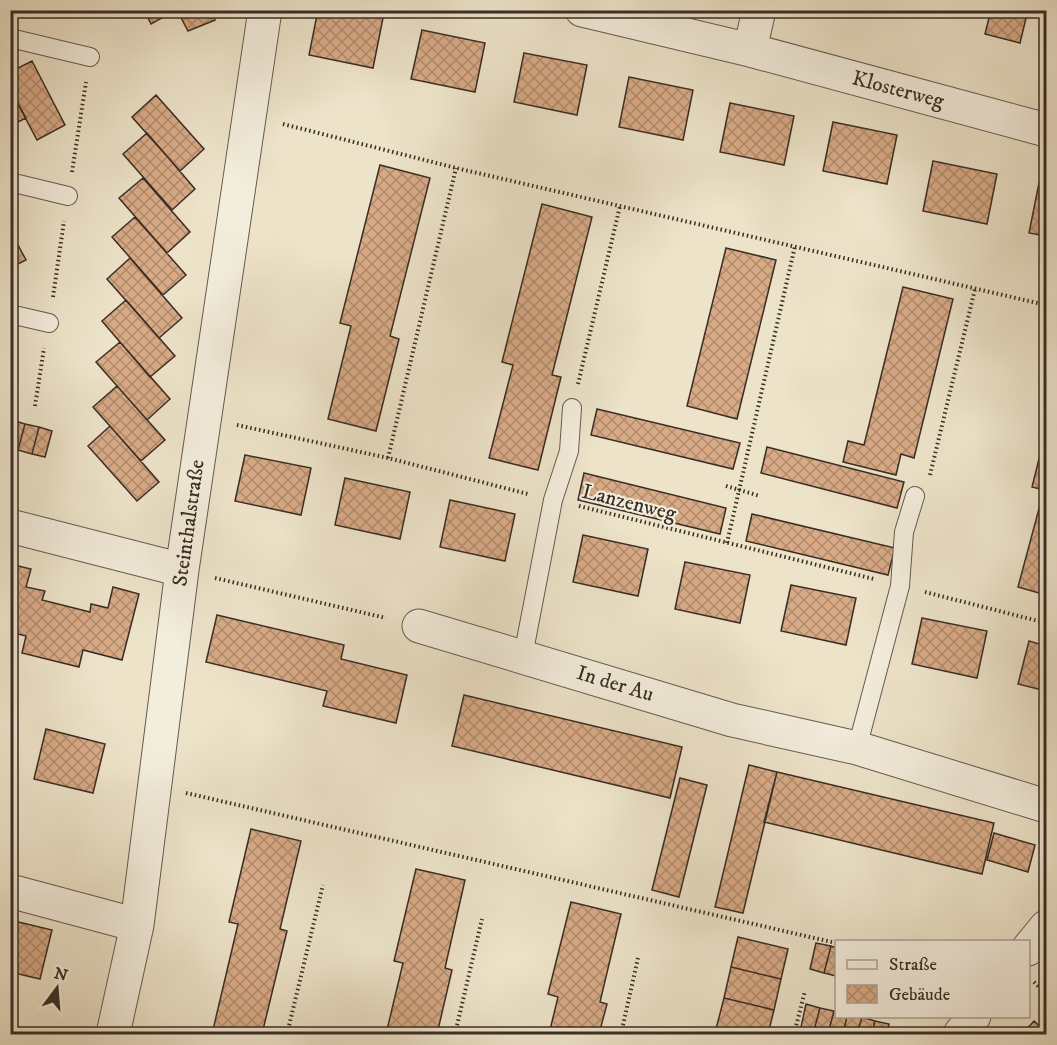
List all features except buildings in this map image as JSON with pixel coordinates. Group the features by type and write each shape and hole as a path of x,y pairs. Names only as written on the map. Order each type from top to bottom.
{"street":[{"name":"Steinthalstraße","path":"113,1035 137,925 182,570 265,10"},
{"name":"Klosterweg","path":"582,10 750,50 1047,130"},
{"path":"750,50 759,10"},
{"path":"10,526 182,570"},
{"name":"In der Au","path":"419,626 732,720 857,748 1047,806"},
{"path":"10,891 137,925"},
{"path":"1030,949 1047,927"},
{"path":"960,1035 973,1018"}],"lane":[{"path":"10,38 90,57"},
{"path":"10,182 68,196"},
{"path":"10,314 49,323"},
{"path":"523,656 553,500 569,451 572,408"},
{"path":"857,748 900,586 904,532 915,496"}],"path":[{"path":"35,406 90,57"},
{"path":"250,115 456,168 1047,305"},
{"path":"388,458 456,168"},
{"path":"572,408 620,206"},
{"path":"727,543 795,246"},
{"path":"915,496 927,491 975,289"},
{"name":"Lanzenweg","path":"204,418 388,458 1047,623"},
{"path":"726,486 760,496"},
{"path":"182,570 419,626"},
{"path":"154,785 835,944"},
{"path":"287,1035 323,885"},
{"path":"455,1035 482,920"},
{"path":"621,1035 638,958"},
{"path":"1030,979 1047,994"},
{"path":"794,1035 805,991"}]}
